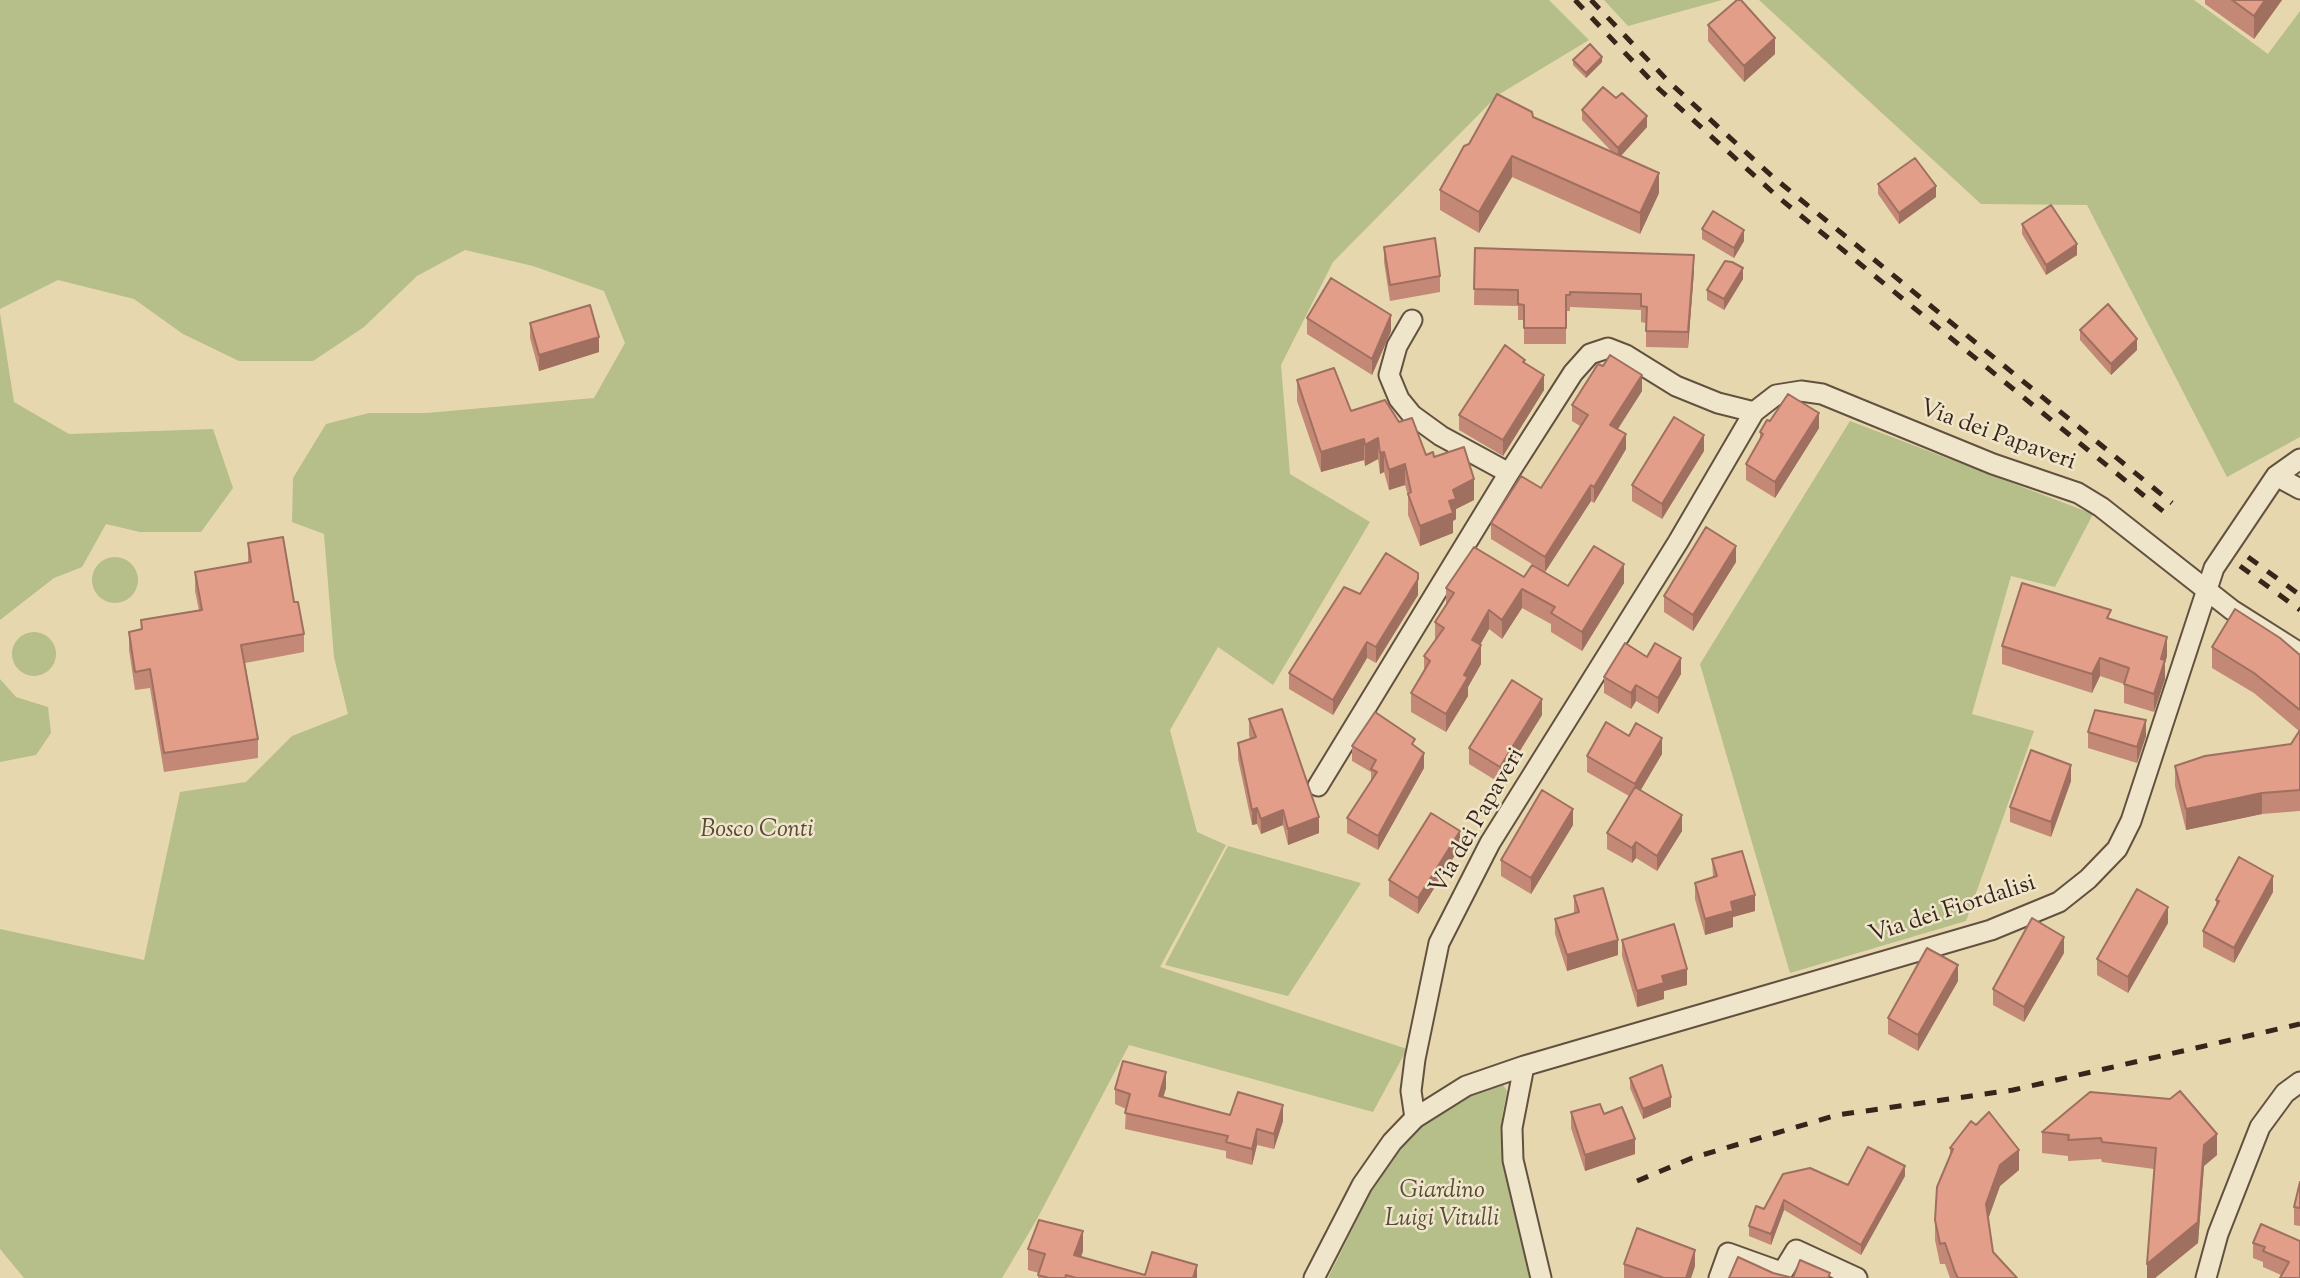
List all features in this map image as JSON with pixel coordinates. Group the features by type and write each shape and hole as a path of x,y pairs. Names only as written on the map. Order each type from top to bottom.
{"street":[{"path":"1412,320 1397,346 1389,375 1399,399 1412,415 1441,436 1509,473"},
{"path":"1318,786 1509,473 1573,373 1590,354 1608,348 1626,355 1676,386 1718,403 1754,412"},
{"name":"Via dei Papaveri","path":"1415,1118 1410,1091 1439,943 1490,844 1678,542 1754,412 1776,395 1801,391 1822,394 1993,464 2078,493 2101,507 2232,610 2300,653"},
{"name":"Via dei Fiordalisi","path":"1415,1118 1466,1086 1524,1066 1991,930 2059,902 2117,849 2147,778 2205,588 2225,550 2276,476 2300,459"},
{"path":"2276,476 2300,489"},
{"path":"1524,1066 1512,1128 1513,1160 1541,1278"},
{"path":"2206,1278 2218,1234 2260,1127 2285,1093 2300,1082"},
{"path":"1314,1278 1375,1163 1415,1118"},
{"path":"1719,1278 1728,1253 1780,1275 1796,1250 1857,1278"}],"green space":[{"name":"Bosco Conti","path":"0,0 1549,0 1589,40 1498,95 1333,262 1281,365 1290,474 1370,522 1273,685 1218,647 1170,730 1197,832 1226,845 1160,967 1407,1049 1373,1112 1129,1045 1037,1219 1002,1278 24,1278 0,1249 0,929 144,960 180,792 246,782 292,736 348,714 334,657 324,534 292,522 293,478 326,424 369,413 427,413 594,398 625,343 604,291 533,266 465,250 417,276 364,327 313,361 239,361 183,334 134,299 58,280 0,309"},
{"path":"1604,0 1722,0 1628,26"},
{"path":"1759,0 2194,0 2268,54 2300,11 2300,437 2227,477 2087,205 1981,204"},
{"path":"0,313 14,402 69,434 213,429 233,488 201,532 140,532 106,524 82,567 54,578 0,620"},
{"path":"1850,421 2093,514 2055,587 2011,576 1972,714 2034,731 1966,921 1790,973 1700,664"},
{"path":"115,557 131,564 138,580 131,596 115,603 99,596 92,580 99,564"},
{"path":"34,632 43,633 50,638 55,645 55,663 50,670 43,675 34,676 25,675 18,670 13,663 12,654 13,645 18,638 25,633"},
{"path":"0,679 16,697 48,707 51,733 36,755 0,762"},
{"path":"1228,846 1361,883 1288,996 1165,965"},
{"name":"Giardino Luigi Vitulli","path":"1502,1083 1507,1091 1502,1117 1502,1161 1532,1278 1328,1278 1376,1182 1390,1158 1413,1132 1462,1097"}],"building":[{"path":"1737,0 1741,0 1775,38 1744,66 1708,25"},
{"path":"2232,0 2265,0 2254,16"},
{"path":"1590,44 1602,57 1586,73 1573,60"},
{"path":"1603,87 1616,98 1622,93 1647,116 1618,148 1582,110"},
{"path":"1497,94 1532,112 1533,117 1659,173 1640,213 1512,156 1479,212 1440,190"},
{"path":"1915,158 1936,186 1899,213 1878,184"},
{"path":"2051,205 2077,244 2046,265 2022,224"},
{"path":"1713,211 1744,230 1734,248 1702,229"},
{"path":"1435,238 1440,276 1390,285 1384,247"},
{"path":"1475,248 1694,255 1688,332 1646,331 1647,307 1641,306 1641,294 1570,292 1570,295 1566,295 1566,328 1524,328 1524,305 1518,304 1518,290 1474,289"},
{"path":"1725,261 1743,268 1724,299 1707,290"},
{"path":"1331,278 1391,315 1372,359 1307,318"},
{"path":"2108,304 2137,339 2111,364 2080,330"},
{"path":"590,305 599,337 539,355 530,323"},
{"path":"1505,345 1525,360 1523,362 1544,375 1503,440 1459,415"},
{"path":"1610,355 1642,375 1610,425 1626,434 1594,487 1591,485 1545,557 1491,523 1521,476 1541,488 1588,415 1572,405 1598,364 1603,366"},
{"path":"1334,368 1351,411 1385,400 1399,422 1412,418 1426,455 1433,452 1434,457 1464,447 1474,479 1453,490 1456,499 1449,501 1453,513 1420,526 1408,494 1411,492 1405,464 1389,470 1384,452 1380,453 1378,438 1365,445 1364,439 1321,452 1297,380"},
{"path":"1788,394 1819,413 1775,482 1746,464 1763,434 1760,432 1767,420 1770,421"},
{"path":"1674,417 1704,435 1662,504 1632,485"},
{"path":"1706,527 1736,546 1693,615 1664,596"},
{"path":"283,537 294,602 298,602 304,634 241,645 258,739 164,753 150,669 135,672 129,632 142,629 141,620 202,610 195,572 251,562 248,543"},
{"path":"1594,546 1624,564 1582,632 1551,613 1555,607 1522,589 1502,620 1489,610 1472,640 1481,645 1464,675 1468,677 1446,714 1411,693 1430,661 1424,656 1444,628 1435,622 1454,593 1446,588 1474,547 1524,577 1532,565 1568,586"},
{"path":"1386,553 1418,573 1418,579 1376,647 1367,642 1333,700 1289,673 1344,587 1360,594"},
{"path":"2022,583 2111,610 2107,618 2167,637 2161,659 2165,660 2154,694 2124,684 2129,668 2100,658 2092,674 2002,646"},
{"path":"2235,609 2280,638 2300,655 2300,710 2254,673 2212,647"},
{"path":"1625,643 1647,657 1655,643 1681,658 1658,698 1636,685 1631,693 1604,677"},
{"path":"1512,680 1542,699 1500,767 1469,748"},
{"path":"1282,709 1319,817 1288,829 1283,810 1261,819 1257,808 1252,810 1238,743 1256,737 1249,719"},
{"path":"2095,710 2146,720 2137,747 2088,732"},
{"path":"1375,712 1415,739 1412,744 1424,753 1378,836 1347,818 1377,772 1371,769 1376,760 1352,746"},
{"path":"1606,722 1629,736 1636,723 1662,738 1635,784 1587,756"},
{"path":"2300,730 2300,790 2262,793 2186,809 2175,766 2205,756 2291,744"},
{"path":"2031,750 2071,765 2051,822 2010,807"},
{"path":"1635,787 1682,815 1657,856 1636,842 1632,848 1607,833"},
{"path":"1542,790 1573,809 1531,878 1501,860"},
{"path":"1431,813 1460,831 1418,898 1389,880"},
{"path":"1742,851 1755,895 1731,902 1733,911 1705,919 1695,883 1717,876 1712,859"},
{"path":"2239,857 2273,876 2234,948 2203,931"},
{"path":"1603,888 1618,940 1567,955 1555,919 1579,912 1574,896"},
{"path":"2137,889 2168,907 2128,977 2097,959"},
{"path":"2032,918 2064,937 2024,1007 1993,989"},
{"path":"1674,924 1687,969 1662,976 1664,983 1637,991 1622,940"},
{"path":"1927,948 1958,965 1918,1035 1888,1018"},
{"path":"1123,1061 1166,1072 1159,1096 1230,1115 1238,1092 1283,1105 1274,1134 1257,1129 1252,1149 1226,1142 1228,1136 1125,1113 1130,1094 1115,1089"},
{"path":"1662,1065 1671,1097 1643,1109 1630,1078"},
{"path":"2180,1091 2217,1134 2204,1145 2198,1222 2147,1264 2156,1148 2102,1142 2101,1138 2068,1140 2069,1135 2042,1132 2090,1092 2170,1099"},
{"path":"1600,1104 1604,1114 1622,1107 1635,1139 1585,1155 1571,1112"},
{"path":"1989,1112 2019,1150 2000,1165 1986,1204 1993,1252 2017,1278 1958,1278 1945,1243 1940,1244 1935,1220 1937,1187 1953,1149 1950,1148 1971,1121 1976,1125"},
{"path":"1868,1147 1905,1166 1861,1245 1784,1200 1771,1234 1749,1226 1756,1206 1764,1209 1783,1174 1810,1168 1848,1185"},
{"path":"2300,1182 2300,1208 2294,1207"},
{"path":"1039,1220 1083,1231 1074,1255 1145,1275 1152,1252 1197,1265 1193,1278 1076,1278 1066,1275 1065,1278 1049,1278 1038,1275 1045,1254 1028,1249"},
{"path":"2261,1224 2300,1241 2300,1278 2280,1278 2289,1262 2263,1251 2265,1247 2253,1243"},
{"path":"1637,1228 1695,1250 1686,1278 1664,1278 1624,1264"},
{"path":"1738,1257 1773,1273 1793,1278 1729,1278"},
{"path":"1800,1260 1830,1273 1828,1278 1793,1278"}],"railway":[{"path":"1575,0 1659,89 1778,197 2164,512"},
{"path":"1591,0 1668,81 1773,177 2172,503"},
{"path":"2248,557 2300,595"},
{"path":"2240,566 2300,610"},
{"path":"1637,1181 1692,1158 1837,1115 2013,1090 2300,1024"}]}
